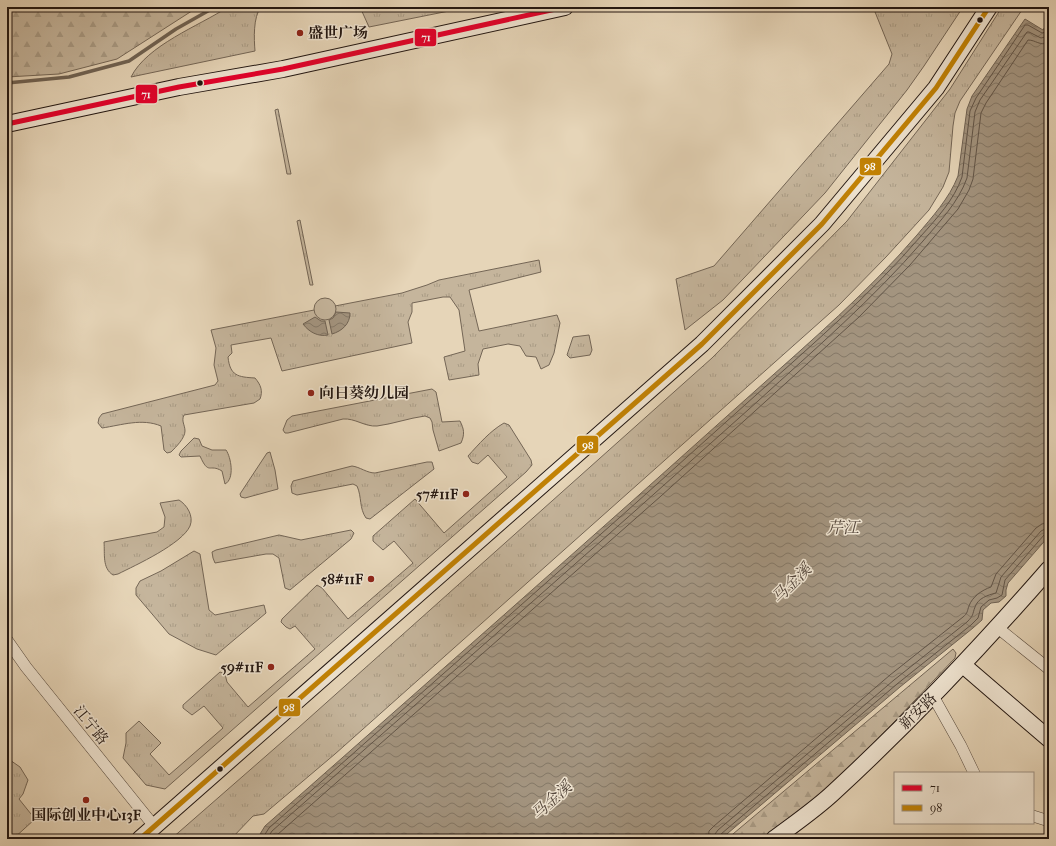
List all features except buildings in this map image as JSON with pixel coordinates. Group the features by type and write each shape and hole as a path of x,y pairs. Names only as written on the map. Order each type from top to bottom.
{"street":[{"path":"7,124 179,87 283,69 565,7"},
{"path":"140,839 702,344 822,224 936,88 989,7"},
{"name":"新安路","path":"774,839 833,793 933,696 998,628 1049,569"},
{"path":"998,628 1049,669"},
{"name":"江宁路","path":"7,640 26,667 154,826"},
{"path":"964,665 1049,739"},
{"path":"933,696 974,772"},
{"path":"1034,816 1049,821"}],"green space":[{"path":"7,7 198,7 117,59 59,74 7,77"},
{"path":"228,7 261,7 258,11 255,22 255,51 131,77 149,55 161,46"},
{"path":"360,7 469,7 369,27"},
{"path":"873,7 963,7 907,90 825,193 723,300 685,330 676,279 714,266 889,64 892,54"},
{"path":"1002,7 1024,7 960,101 955,113 949,172 943,187 929,210 839,305 335,754 264,814 253,816 231,839 171,839 298,728 712,358 847,221 950,89"},
{"path":"278,109 291,174 287,174 275,110"},
{"path":"300,220 313,285 310,285 297,221"},
{"path":"539,260 541,272 469,290 479,331 557,315 560,323 554,353 549,365 541,369 536,357 526,356 520,346 508,344 483,349 478,364 479,375 449,380 444,357 465,351 459,310 450,297 443,297 412,303 412,312 408,322 412,343 282,371 271,338 231,345 232,353 228,357 233,372 240,376 255,378 261,388 260,399 254,403 184,415 184,437 171,452 167,453 164,450 161,426 139,422 102,428 98,423 102,414 215,385 218,381 214,365 216,348 211,330 402,293 439,280"},
{"path":"325,298 333,301 336,309 333,317 325,320 317,317 314,309 317,301"},
{"path":"589,335 592,350 590,355 570,358 567,355 573,337"},
{"path":"432,389 436,392 442,422 460,421 464,432 461,443 439,451 432,422 430,418 425,416 377,426 343,419 288,433 285,433 283,430 287,420 292,416"},
{"path":"504,423 509,425 531,460 532,465 526,472 165,789 146,785 123,758 126,733 139,721 161,743 150,754 169,775 223,728 204,706 192,715 183,708 183,705 220,672 225,674 227,682 248,707 315,649 295,626 290,629 281,622 282,619 317,585 322,588 348,619 413,563 394,541 383,550 373,541 373,536 415,499 444,533 507,477 488,455 478,464 472,462 468,456 489,434"},
{"path":"194,438 199,439 202,446 212,450 226,450 231,463 231,473 230,478 225,484 222,471 205,466 200,456 181,457 179,455"},
{"path":"270,452 278,489 245,498 241,497 240,494 267,453"},
{"path":"432,462 434,469 370,519 366,518 364,514 361,506 359,490 357,486 353,484 297,495 292,493 291,486 293,481 352,466 375,473"},
{"path":"179,500 189,511 191,518 190,526 185,533 168,547 136,565 118,574 113,575 109,572 105,560 104,542 157,532 164,527 165,517 160,503"},
{"path":"351,530 354,533 351,539 290,590 285,588 279,558 273,554 215,563 213,558 212,552 216,550 279,535 301,540"},
{"path":"194,551 200,554 209,610 215,615 264,605 266,613 216,655 197,649 169,634 136,595 136,588 140,581 161,571"},
{"path":"953,649 956,653 955,658 875,742 819,796 765,839 727,839"},
{"path":"7,758 20,767 28,780 23,794 19,799 35,819 13,839 7,839"}],"water":[{"name":"芹江","path":"1025,19 1043,30 1049,20 1049,536 1008,583 1006,596 999,602 991,603 983,610 982,620 973,628 900,687 721,839 257,839 265,826 572,555 839,316 898,256 917,235 950,192 958,176 967,109 972,96"},
{"path":"336,312 350,313 350,317 345,326 332,334 329,320 333,318"},
{"path":"315,317 321,321 325,321 328,335 314,333 303,324"}],"waterway":[{"path":"7,83 69,77 129,61 176,29 215,7"}],"transit line":[{"name":"71","path":"7,124 179,87 283,69 565,7"},
{"name":"98","path":"140,839 702,344 822,224 936,88 989,7"}],"place":[{"name":"盛世广场","path":"300,33"},
{"name":"向日葵幼儿园","path":"311,393"},
{"name":"57#11F","path":"466,494"},
{"name":"58#11F","path":"371,579"},
{"name":"59#11F","path":"271,667"},
{"name":"国际创业中心13F","path":"86,800"}],"water label":[{"name":"马金溪","path":"791,583"},
{"name":"马金溪","path":"551,800"}]}
